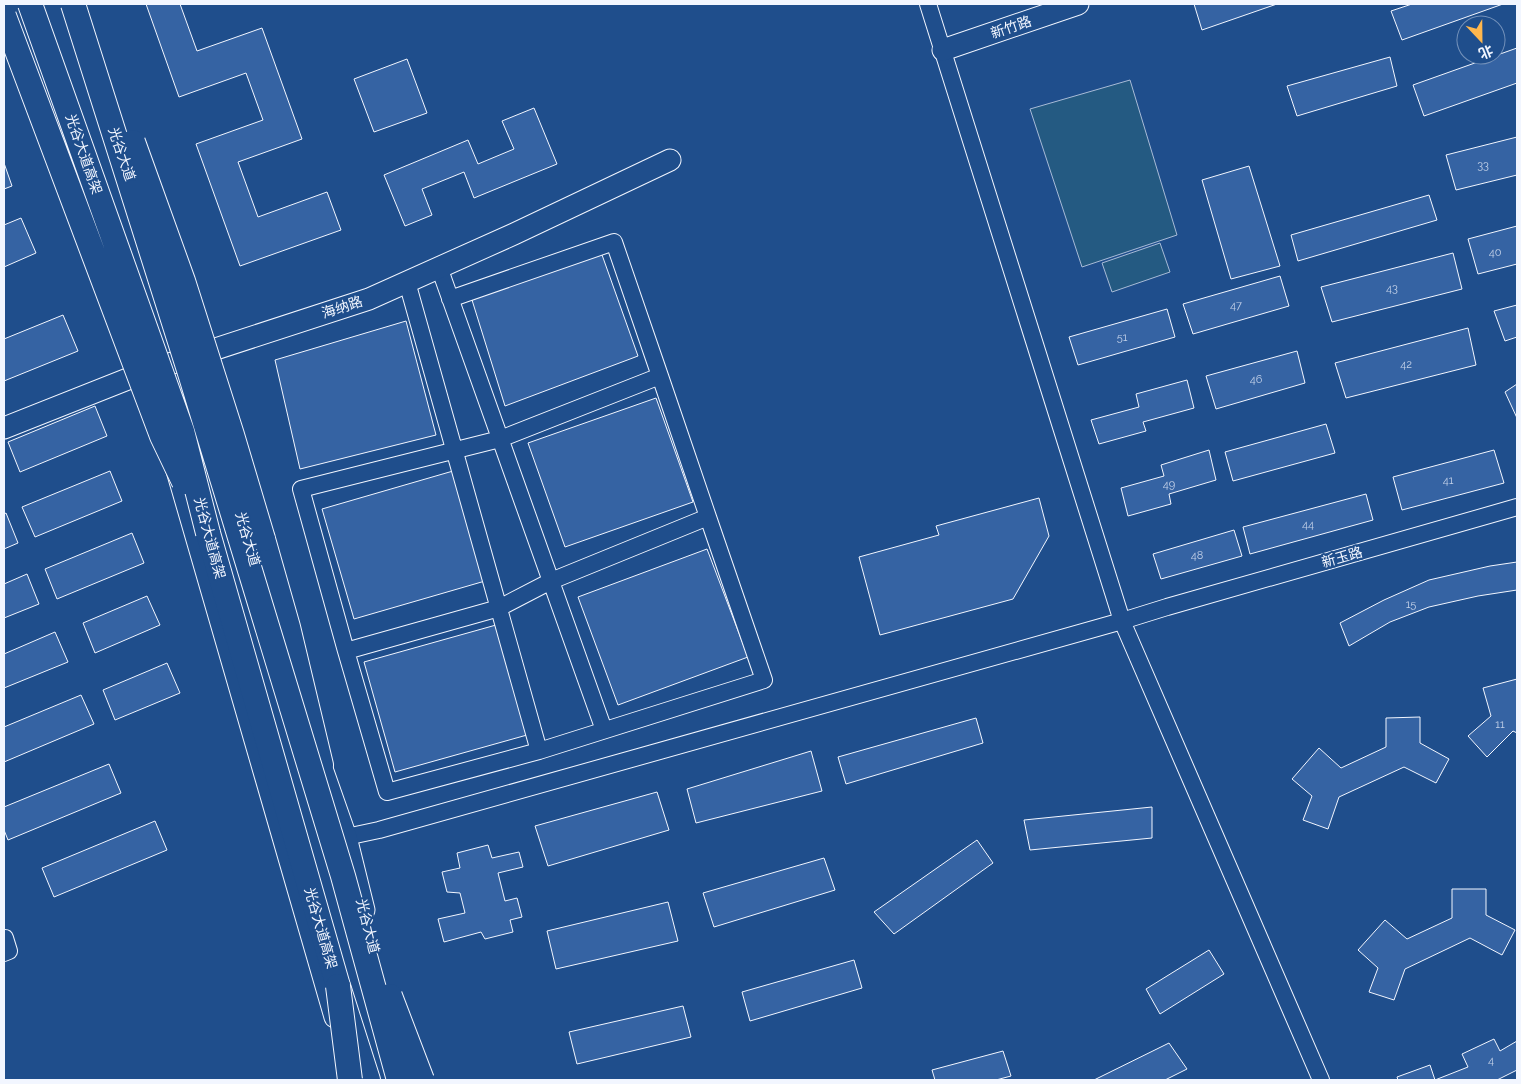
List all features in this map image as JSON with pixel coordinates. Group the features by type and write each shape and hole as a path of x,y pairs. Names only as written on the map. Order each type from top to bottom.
{"highway":[{"name":"光谷大道高架","path":"30,4 182,432 208,533 338,986 368,1080"},
{"name":"光谷大道高架","path":"71,4 193,382 343,876 399,1080"},
{"path":"78,4 123,114 183,281 263,539 288,627 321,765"},
{"path":"4,16 162,436 208,533"},
{"path":"343,876 408,1080"},
{"path":"343,876 422,1080"},
{"path":"338,986 352,1080"}],"main road":[{"path":"17,4 148,371 352,1080"},
{"name":"光谷大道","path":"71,4 192,356 236,496 282,656 346,837 408,1080"},
{"name":"新竹路","path":"943,50 1078,4"},
{"name":"海纳路","path":"4,428 148,371 369,299 670,160"}],"street":[{"path":"928,4 1122,622 1321,1080"},
{"path":"450,299 614,242 660,376 708,517 764,680 540,751 387,792 301,489 500,439 660,376"},
{"path":"439,267 604,730"},
{"path":"407,282 540,751"},
{"name":"新玉路","path":"346,837 379,830 1058,638 1122,622 1167,607 1517,507"},
{"path":"346,651 499,608 551,581 708,517"}],"shaded area":[{"path":"1130,80 1177,235 1082,267 1030,109"},
{"path":"1160,243 1170,272 1112,292 1102,263"}],"building":[{"path":"146,4 180,4 197,51 262,28 302,139 238,162 258,217 327,192 341,230 240,266 196,144 263,120 246,73 179,97"},
{"path":"1194,4 1277,4 1202,30"},
{"path":"1412,4 1503,4 1472,15 1456,15 1456,21 1402,40 1391,11"},
{"path":"1517,48 1517,83 1424,116 1413,85 1469,65 1506,65 1506,52"},
{"path":"1390,57 1397,86 1297,116 1287,86"},
{"path":"407,59 427,113 374,132 354,79"},
{"path":"534,108 557,164 474,198 464,172 422,189 432,215 405,226 384,175 468,140 478,164 514,149 502,121"},
{"path":"1517,137 1517,175 1456,190 1446,155"},
{"path":"4,163 12,186 4,189"},
{"path":"1249,166 1280,266 1231,279 1202,180"},
{"path":"1429,195 1437,220 1298,261 1291,235"},
{"path":"21,218 36,253 4,267 4,225"},
{"path":"1517,226 1517,264 1478,274 1468,239"},
{"path":"601,252 638,356 505,406 472,300"},
{"path":"1453,253 1462,289 1332,322 1321,287"},
{"path":"1280,276 1289,306 1193,334 1183,304"},
{"path":"1517,305 1517,337 1505,341 1494,311"},
{"path":"1167,309 1175,337 1078,365 1069,337"},
{"path":"63,315 78,351 4,381 4,339"},
{"path":"406,321 436,435 300,469 275,360"},
{"path":"1468,328 1476,365 1346,398 1335,363"},
{"path":"1297,351 1305,383 1216,409 1206,376"},
{"path":"1187,380 1194,408 1143,422 1146,431 1099,444 1091,420 1139,407 1136,394"},
{"path":"1517,384 1517,418 1505,392"},
{"path":"656,398 693,502 565,547 528,443"},
{"path":"95,406 107,436 20,472 8,442"},
{"path":"1326,424 1335,453 1233,481 1225,452"},
{"path":"1209,450 1216,480 1169,494 1171,504 1128,516 1121,488 1164,476 1161,465"},
{"path":"1494,450 1504,483 1402,510 1393,477"},
{"path":"110,471 122,501 35,537 22,507"},
{"path":"453,471 485,581 354,619 322,509"},
{"path":"1366,494 1373,520 1250,554 1243,527"},
{"path":"1039,498 1049,536 1013,599 880,635 859,557 939,535 936,526"},
{"path":"6,513 18,543 4,549 4,514"},
{"path":"1234,530 1242,556 1161,579 1153,554"},
{"path":"132,533 144,563 57,599 45,569"},
{"path":"707,549 748,657 618,705 578,597"},
{"path":"1517,562 1517,590 1478,596 1429,607 1390,622 1349,646 1340,623 1384,600 1429,580"},
{"path":"27,574 39,604 4,618 4,584"},
{"path":"147,596 160,625 95,653 83,623"},
{"path":"496,625 527,735 395,772 364,662"},
{"path":"55,632 68,662 4,688 4,654"},
{"path":"167,663 180,693 115,720 103,690"},
{"path":"1517,679 1517,733 1513,731 1487,757 1468,736 1491,716 1483,688"},
{"path":"81,695 94,724 4,762 4,727"},
{"path":"1420,717 1420,743 1449,759 1436,783 1404,767 1339,797 1328,829 1303,820 1312,796 1292,779 1319,748 1341,768 1386,747 1386,718"},
{"path":"976,718 983,743 846,784 838,757"},
{"path":"811,751 822,791 696,823 687,789"},
{"path":"109,764 121,793 8,840 4,830 4,807"},
{"path":"657,792 669,830 548,866 535,826"},
{"path":"1152,807 1152,838 1030,850 1024,820"},
{"path":"155,821 167,850 54,897 42,868"},
{"path":"977,840 993,863 894,934 874,912"},
{"path":"488,845 492,858 519,852 523,867 498,873 505,901 517,898 522,917 510,920 513,932 485,939 481,932 444,942 438,919 465,913 460,893 447,892 442,872 460,868 457,853"},
{"path":"824,858 835,890 714,927 703,893"},
{"path":"1452,889 1486,889 1486,915 1515,930 1502,955 1470,938 1405,969 1394,1000 1369,992 1378,968 1358,950 1385,920 1407,939 1452,918"},
{"path":"668,902 678,941 556,969 547,931"},
{"path":"1209,950 1224,974 1160,1014 1146,989"},
{"path":"854,960 862,988 750,1021 742,992"},
{"path":"683,1006 691,1037 577,1064 569,1032"},
{"path":"1494,1039 1500,1051 1517,1041 1517,1070 1497,1080 1435,1080 1468,1067 1462,1054"},
{"path":"1169,1043 1187,1069 1165,1080 1094,1080"},
{"path":"1003,1051 1011,1076 996,1080 935,1080 932,1070"},
{"path":"1430,1065 1435,1080 1398,1080 1397,1077"}]}
